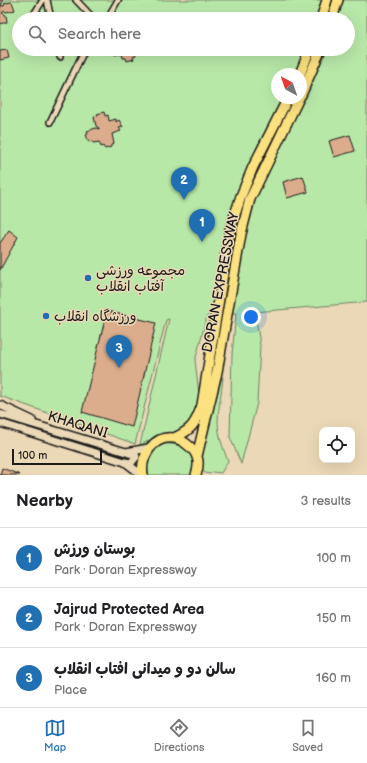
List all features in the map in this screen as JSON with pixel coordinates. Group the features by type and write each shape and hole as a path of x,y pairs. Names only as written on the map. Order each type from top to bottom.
{"highway":[{"path":"323,12 327,0"},
{"path":"334,12 338,0"},
{"path":"302,68 307,56"},
{"path":"307,81 318,56"},
{"name":"DORAN EXPRESSWAY","path":"149,448 155,443 174,438 190,429 198,416 202,405 230,230 241,196 253,167 285,104"},
{"name":"DORAN EXPRESSWAY","path":"196,475 198,466 197,456 217,372 241,234 250,199 297,104"},
{"path":"174,438 183,442 197,456"},
{"path":"142,475 142,461 149,448"}],"main road":[{"path":"0,405 62,433"},
{"name":"KHAQANI","path":"0,414 126,452 149,448"},
{"name":"KHAQANI","path":"0,423 125,462 142,475"},
{"path":"125,462 131,463 136,458 132,453 126,452"}],"street":[{"path":"35,12 43,0"},
{"path":"47,0 50,12"},
{"path":"76,0 87,12"},
{"path":"111,12 118,0"},
{"path":"50,122 82,56"}],"green space":[{"path":"0,0 367,0 367,302 255,312 260,345 257,403 241,464 230,437 232,355 236,313 207,316 195,361 199,394 195,414 189,424 178,432 162,434 140,445 169,319 166,320 135,444 0,396"},
{"path":"222,377 218,426 221,441 228,461 221,473 213,472 210,474 205,473 202,470 203,446"},
{"path":"165,444 180,446 191,455 194,465 193,475 147,475 146,465 149,456 160,446"}],"building":[{"path":"0,0 3,1 1,6 4,6 5,3 12,2 15,10 7,12 4,11 2,13 6,15 7,22 0,24"},
{"path":"7,50 9,58 0,60 0,51"},
{"path":"123,56 136,56 133,57 134,59 127,61 126,58 123,58"},
{"path":"104,112 105,116 108,115 109,121 116,119 116,122 119,120 123,127 119,128 121,131 112,134 114,144 105,149 103,146 101,147 99,142 89,142 86,135 88,134 87,131 96,128 99,129 96,126 94,117 98,116 97,114"},
{"path":"350,135 355,151 334,157 329,141"},
{"path":"303,176 308,192 287,198 283,182"},
{"path":"9,230 18,237 0,270 0,243"},
{"path":"107,311 156,323 132,427 82,412"},
{"path":"2,468 20,475 0,475"}],"place":[{"name":"Jajrud Protected Area","path":"184,200"},
{"name":"بوستان ورزش","path":"202,242"},
{"name":"مجموعه ورزشی آفتاب انقلاب","path":"88,278"},
{"name":"ورزشگاه انقلاب","path":"46,316"},
{"name":"سالن دو و میدانی افتاب انقلاب","path":"119,368"}]}
